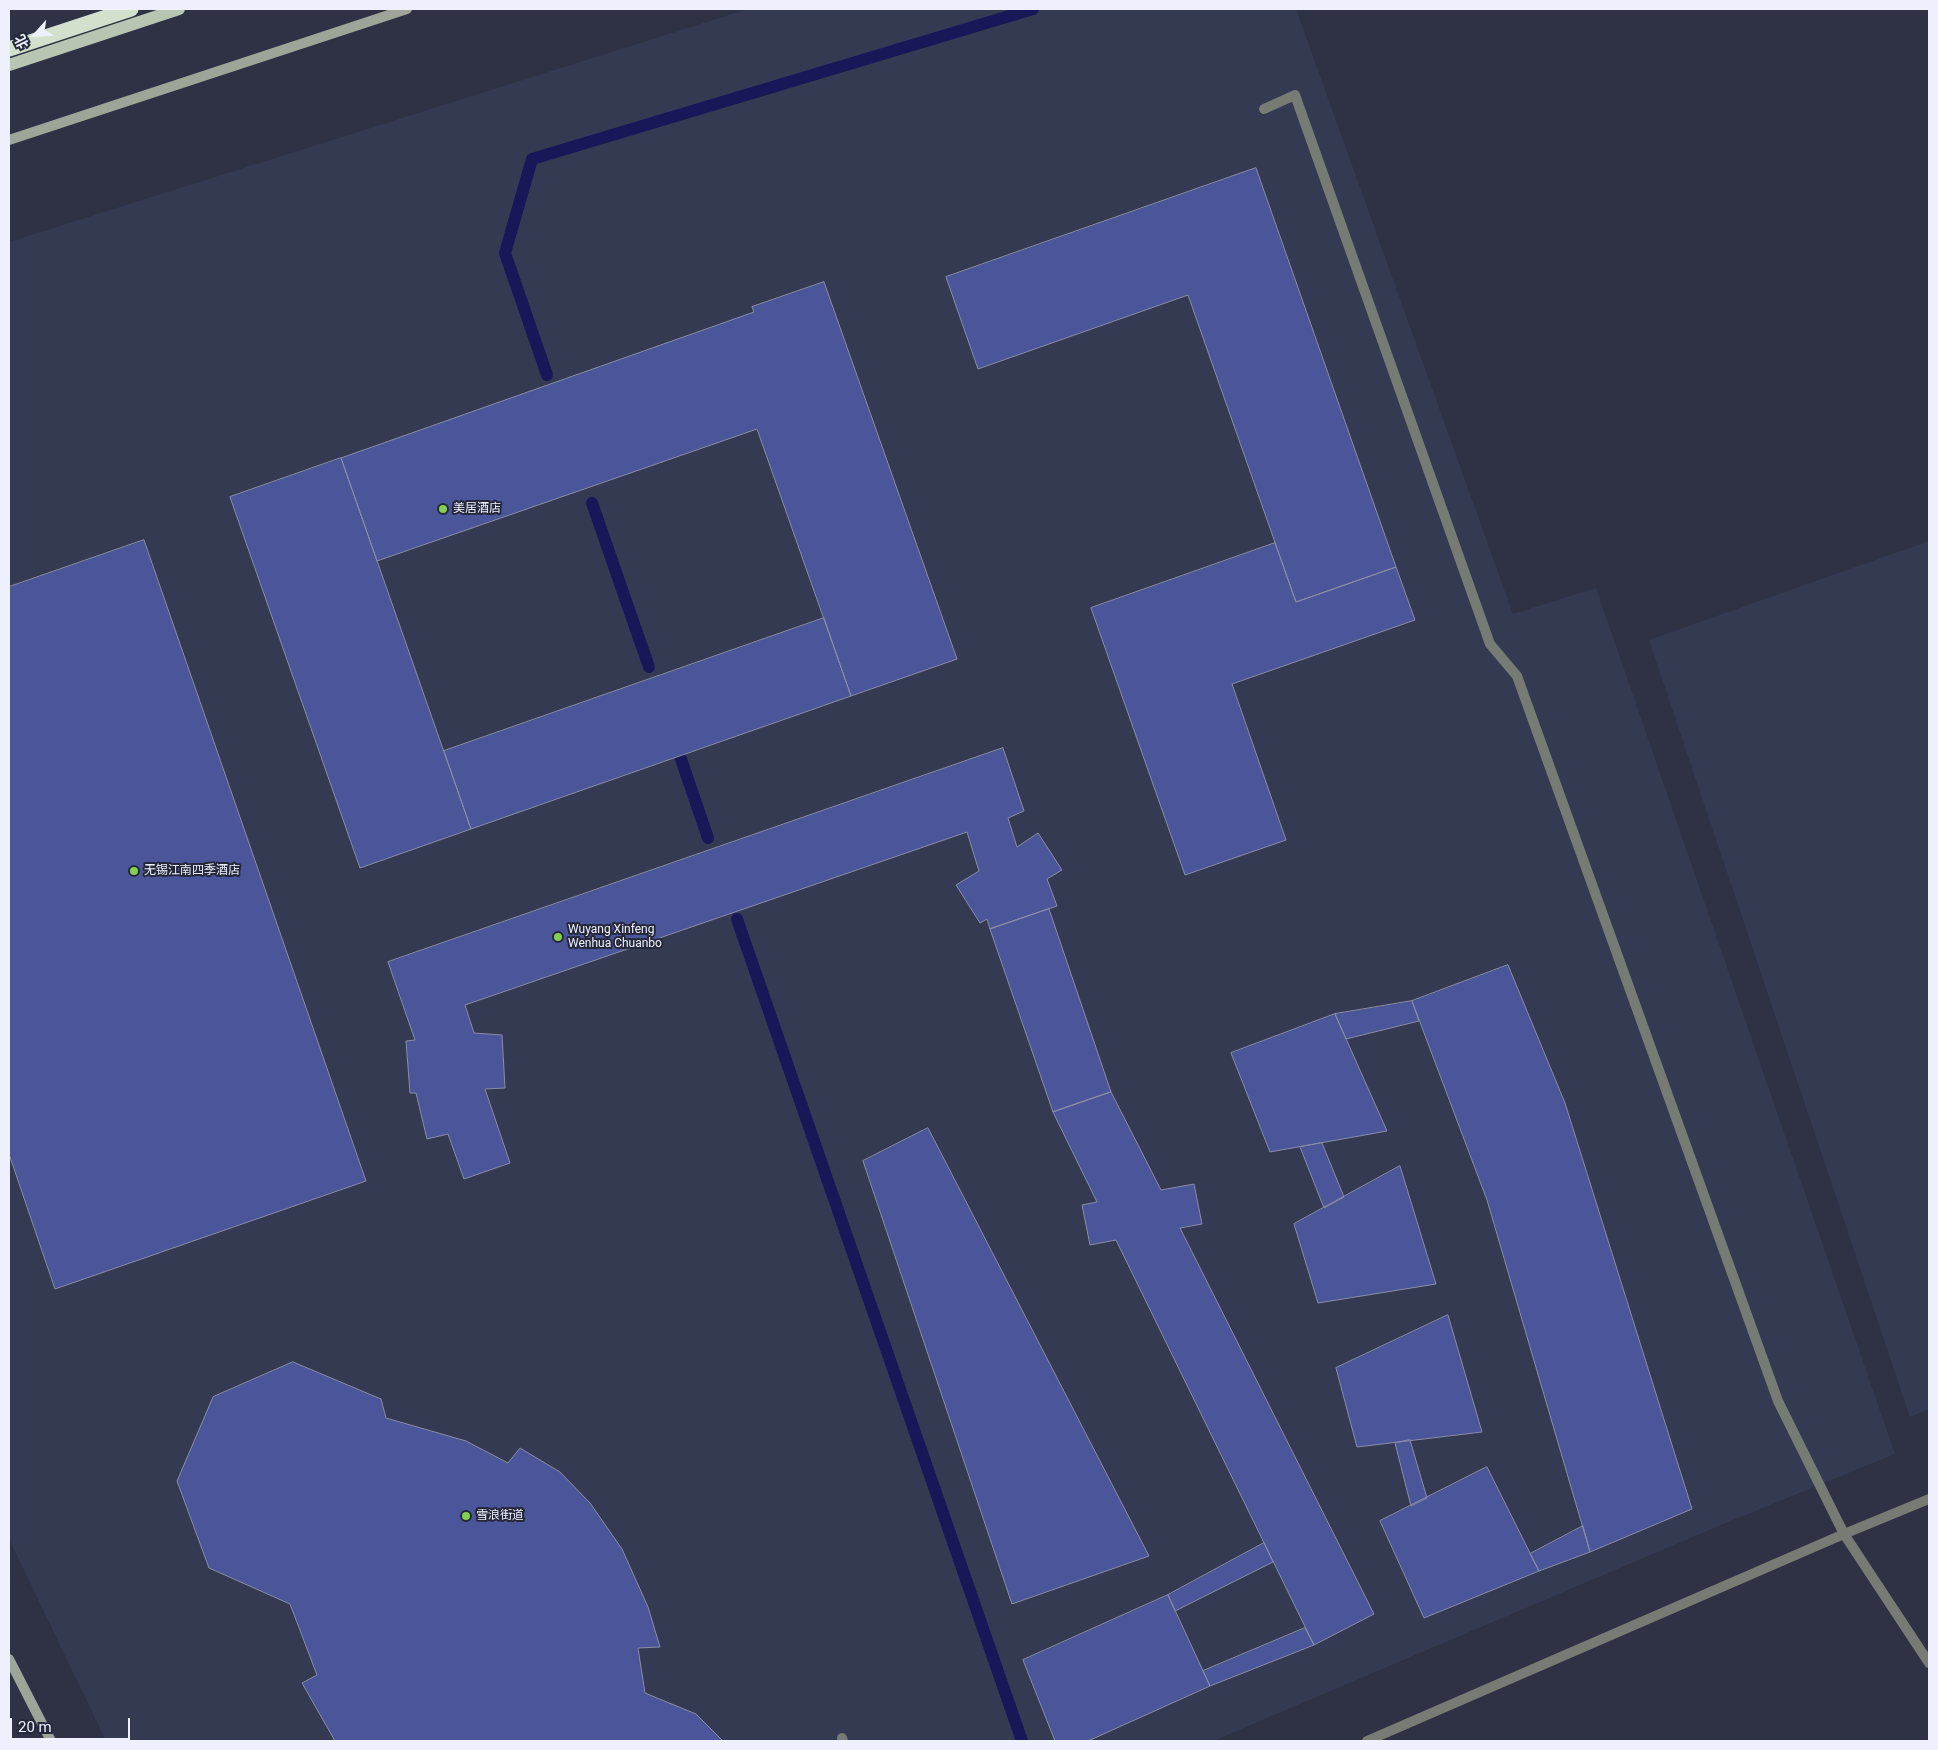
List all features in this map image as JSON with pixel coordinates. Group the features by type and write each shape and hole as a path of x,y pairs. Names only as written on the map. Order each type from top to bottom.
{"highway":[{"path":"9,49 131,9"}],"main road":[{"path":"9,64 179,9"},
{"path":"9,140 407,9"},
{"path":"9,1658 51,1741"}],"street":[{"path":"1264,109 1295,95 1490,644 1517,676 1778,1401 1844,1534 1929,1663"},
{"path":"1367,1741 1929,1499"}],"shaded area":[{"path":"748,9 1296,9 1513,614 1596,588 1895,1454 1721,1525 1213,1741 106,1741 9,1539 9,242"},
{"path":"1929,541 1929,1409 1910,1417 1649,640"}],"building":[{"path":"1256,168 1396,567 1296,602 1188,295 978,369 946,277"},
{"name":"美居酒店","path":"824,282 957,659 851,696 757,429 377,561 341,458 754,312 752,307"},
{"path":"341,458 471,829 360,868 230,497"},
{"name":"无锡江南四季酒店","path":"144,540 366,1181 55,1289 9,1154 9,587"},
{"path":"1275,543 1296,602 1396,567 1415,620 1232,684 1286,840 1185,875 1091,608"},
{"path":"824,618 851,696 471,829 444,751"},
{"path":"1003,748 1024,811 1008,818 1017,847 1038,833 1062,870 1047,879 1057,906 990,929 987,919 980,923 956,885 979,871 967,832 465,1005 474,1033 502,1035 505,1088 485,1089 510,1163 464,1179 448,1134 427,1139 416,1093 410,1093 406,1041 415,1040 388,962"},
{"path":"1049,909 1111,1092 1053,1112 990,929"},
{"path":"1508,965 1565,1103 1692,1509 1590,1552 1487,1200 1412,1001"},
{"path":"1412,1001 1419,1021 1346,1039 1335,1014"},
{"path":"1335,1014 1387,1131 1270,1152 1231,1053"},
{"path":"1111,1092 1161,1190 1194,1184 1202,1224 1180,1228 1374,1614 1314,1645 1116,1240 1090,1245 1082,1205 1097,1202 1053,1112"},
{"path":"928,1128 1149,1556 1012,1604 863,1161"},
{"path":"1322,1143 1344,1197 1324,1208 1300,1147"},
{"path":"1400,1166 1436,1284 1318,1303 1294,1224"},
{"path":"1448,1315 1482,1432 1357,1447 1336,1368"},
{"path":"293,1362 381,1399 386,1418 466,1441 508,1463 520,1448 560,1472 590,1503 622,1549 648,1607 660,1647 638,1648 645,1693 696,1714 723,1741 335,1741 302,1683 317,1675 290,1604 209,1568 177,1481 213,1397"},
{"path":"1410,1440 1427,1498 1411,1506 1395,1443"},
{"path":"1487,1467 1539,1571 1424,1618 1380,1521"},
{"path":"1583,1526 1590,1552 1539,1571 1530,1554"},
{"path":"1264,1543 1273,1562 1175,1611 1168,1595"},
{"path":"1168,1595 1210,1686 1088,1741 1055,1741 1023,1660"},
{"path":"1305,1628 1314,1645 1210,1686 1203,1671"}],"waterway":[{"path":"547,375 505,253 532,159 1033,9"},
{"path":"592,503 649,667"},
{"path":"681,759 708,838"},
{"path":"737,919 1022,1741"}],"place":[{"name":"美居酒店","path":"443,509"},
{"name":"无锡江南四季酒店","path":"134,871"},
{"name":"Wuyang Xinfeng Wenhua Chuanbo","path":"558,937"},
{"name":"雪浪街道","path":"466,1516"}]}
